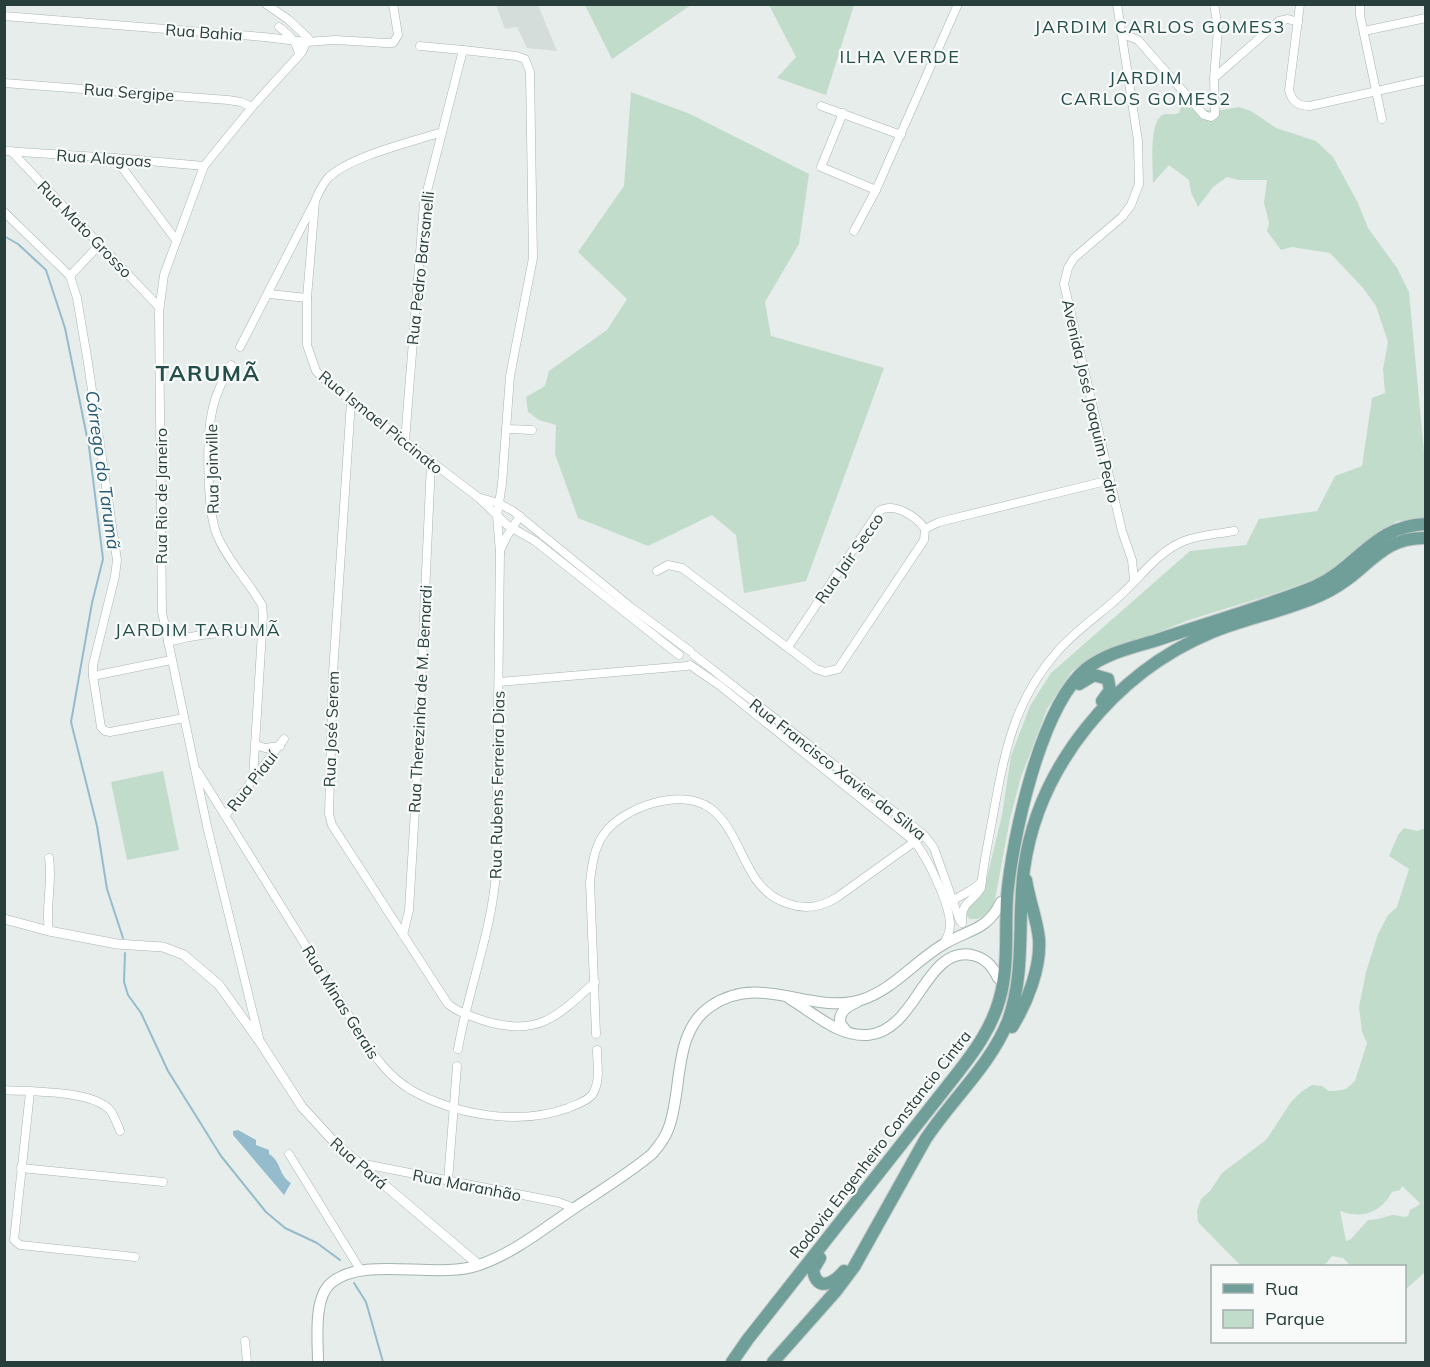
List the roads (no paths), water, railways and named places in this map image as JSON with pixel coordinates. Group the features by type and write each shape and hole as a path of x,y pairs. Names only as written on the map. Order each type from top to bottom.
{"main road":[{"name":"Rodovia Engenheiro Constancio Cintra","path":"732,1362 981,1042 990,1024 999,1001 1005,968 1010,871 1023,804 1039,754 1062,698 1086,669 1108,657 1316,586 1342,572 1383,536 1409,525 1425,524"},
{"name":"Rodovia Engenheiro Constancio Cintra","path":"773,1362 836,1291 854,1267 925,1140 987,1060 994,1047 1010,1013 1020,970 1021,898 1025,865 1040,809 1055,776 1090,723 1128,684 1155,663 1184,645 1211,633 1325,594 1350,578 1380,551 1413,537 1425,538"},
{"path":"926,1113 944,1083 981,1034 990,1011 998,978 1001,902 1011,834 1052,731 1068,699 1083,680 1094,675 1104,677 1110,683 1110,690 1068,743 1039,797 1024,846 1027,884 1039,939 1039,950 1025,1002 1007,1033 994,1047"},
{"path":"847,1032 840,1023 844,1010 879,991 944,943 973,931 987,922 1001,902"},
{"path":"787,997 834,1027 847,1032 869,1035 880,1032 902,1017 936,970 953,956 960,953 986,960 998,978"},
{"path":"910,1134 901,1154 814,1266 813,1273 818,1281 824,1284 834,1281 853,1258 913,1149 932,1120 987,1049 1003,1019 1020,970"},
{"path":"318,1362 317,1325 326,1289 340,1277 353,1271 450,1271 479,1265 506,1254 642,1162 660,1144 669,1130 683,1050 691,1030 701,1014 709,1007 739,993 764,992 821,1002 860,1000"}],"street":[{"path":"266,4 306,35 308,38 306,42"},
{"name":"Rua Bahia","path":"4,16 294,39 306,42 335,40 393,43 398,35 393,4"},
{"path":"854,231 876,190 958,4"},
{"name":"Avenida José Joaquim Pedro","path":"1117,4 1138,141 1140,177 1131,205 1117,222 1074,258 1068,268 1064,284 1122,531 1132,560 1134,580"},
{"path":"1121,33 1138,40 1204,115 1210,117 1215,114 1214,78 1218,29 1214,4"},
{"path":"1300,4 1289,90 1296,103 1310,106 1425,80"},
{"path":"1360,4 1382,119"},
{"path":"1364,32 1425,18"},
{"path":"1214,78 1279,21 1288,19 1298,22"},
{"path":"264,37 289,20"},
{"path":"279,27 294,39 299,55"},
{"name":"Rua Rio de Janeiro","path":"260,1042 207,826 162,612 159,307 164,274 204,166 252,107 299,55 306,42"},
{"path":"420,46 516,56 525,60 530,72 533,258 514,348 502,484 498,503"},
{"name":"Rua Pedro Barsanelli","path":"405,441 422,212 463,50"},
{"name":"Rua Sergipe","path":"4,83 228,100 252,107"},
{"path":"821,106 901,135"},
{"path":"843,113 821,167 876,190"},
{"name":"Rua Ismael Piccinato","path":"442,132 360,159 340,168 328,178 321,188 315,201 307,345 316,371 326,381 480,498 496,516"},
{"name":"Rua Alagoas","path":"8,151 204,166"},
{"name":"Rua Mato Grosso","path":"8,151 159,307"},
{"path":"115,158 176,240"},
{"path":"240,347 315,201"},
{"path":"4,212 70,276 77,298 117,560 116,576 93,665 101,727 105,731 184,718"},
{"path":"70,276 100,244"},
{"path":"269,294 308,298"},
{"name":"Rua Joinville","path":"231,365 218,389 212,411 210,501 218,538 262,605 253,778"},
{"name":"Rua José Serem","path":"351,401 333,673 329,814 332,825 448,1004 464,1014"},
{"path":"506,429 532,430"},
{"name":"Rua Therezinha de M. Bernardi","path":"403,935 409,910 415,816 431,463"},
{"path":"657,571 668,565 682,568 821,671 830,672 838,669 924,540 925,529 939,522 1110,480"},
{"path":"502,484 507,507"},
{"name":"Rua Ismael Piccinato","path":"480,498 498,503"},
{"name":"Rua Francisco Xavier da Silva","path":"498,503 520,516 632,608 924,835 934,848 946,886 962,923 973,931"},
{"name":"Rua Rubens Ferreira Dias","path":"458,1049 464,1014 494,901 496,874 500,552 496,516 498,503"},
{"name":"Rua Jair Secco","path":"788,647 879,511 888,507 898,509 920,523 925,529"},
{"path":"496,516 535,541 678,655 681,663 689,665"},
{"path":"500,552 520,516"},
{"path":"962,923 964,904 979,892 1011,731 1022,703 1038,676 1058,651 1124,593 1134,580 1173,548 1183,542 1234,531"},
{"path":"168,642 192,635 229,631 262,632"},
{"path":"665,645 671,637"},
{"path":"498,682 656,668 689,665 694,661 692,653 685,650 656,668"},
{"path":"93,676 171,660"},
{"name":"Rua Francisco Xavier da Silva","path":"689,665 719,685 915,842 933,870 946,909 950,928 944,943"},
{"name":"Rua Piauí","path":"225,816 282,742 265,748 256,745"},
{"name":"Rua Minas Gerais","path":"195,765 381,1066 412,1090 453,1108 484,1114 531,1116 558,1111 586,1101 593,1094 598,1078 597,1050"},
{"path":"596,1034 590,882 592,864 596,848 604,834 613,824 633,811 656,802 672,800 694,801 707,806 719,815 755,881 780,902 807,908 828,903 924,835"},
{"path":"49,858 47,918 49,931"},
{"path":"946,909 959,895 971,892 981,881"},
{"path":"946,886 959,895"},
{"name":"Rua Pará","path":"4,919 49,931 117,944 163,947 184,956 219,986 260,1042 302,1107 336,1144 479,1265"},
{"path":"464,1014 505,1027 528,1027 558,1013 595,982"},
{"path":"448,1181 457,1066"},
{"path":"4,1090 94,1100 110,1110 120,1131"},
{"path":"30,1092 14,1240 20,1245 135,1257"},
{"path":"289,1154 361,1271"},
{"name":"Rua Maranhão","path":"359,1163 558,1202 574,1208"},
{"path":"21,1168 164,1182"},
{"path":"245,1341 247,1362"}],"water":[{"path":"238,1130 256,1140 256,1145 269,1150 269,1154 291,1183 284,1195 233,1135 233,1131"}],"waterway":[{"name":"Córrego do Tarumã","path":"4,236 18,244 46,270 65,328 89,447 103,559 92,603 71,722 97,826 107,889 123,938"},
{"name":"Córrego do Tarumã","path":"125,953 124,982 128,995 141,1013 168,1071 221,1156 266,1212 285,1228 317,1243 340,1260"},
{"name":"Córrego do Tarumã","path":"354,1283 366,1302 383,1362"}],"district":[{"name":"JARDIM CARLOS GOMES3","path":"1160,26"},
{"name":"ILHA VERDE","path":"900,56"},
{"name":"JARDIM CARLOS GOMES2","path":"1146,88"},
{"name":"TARUMÃ","path":"208,373"},
{"name":"JARDIM TARUMÃ","path":"198,629"}]}
